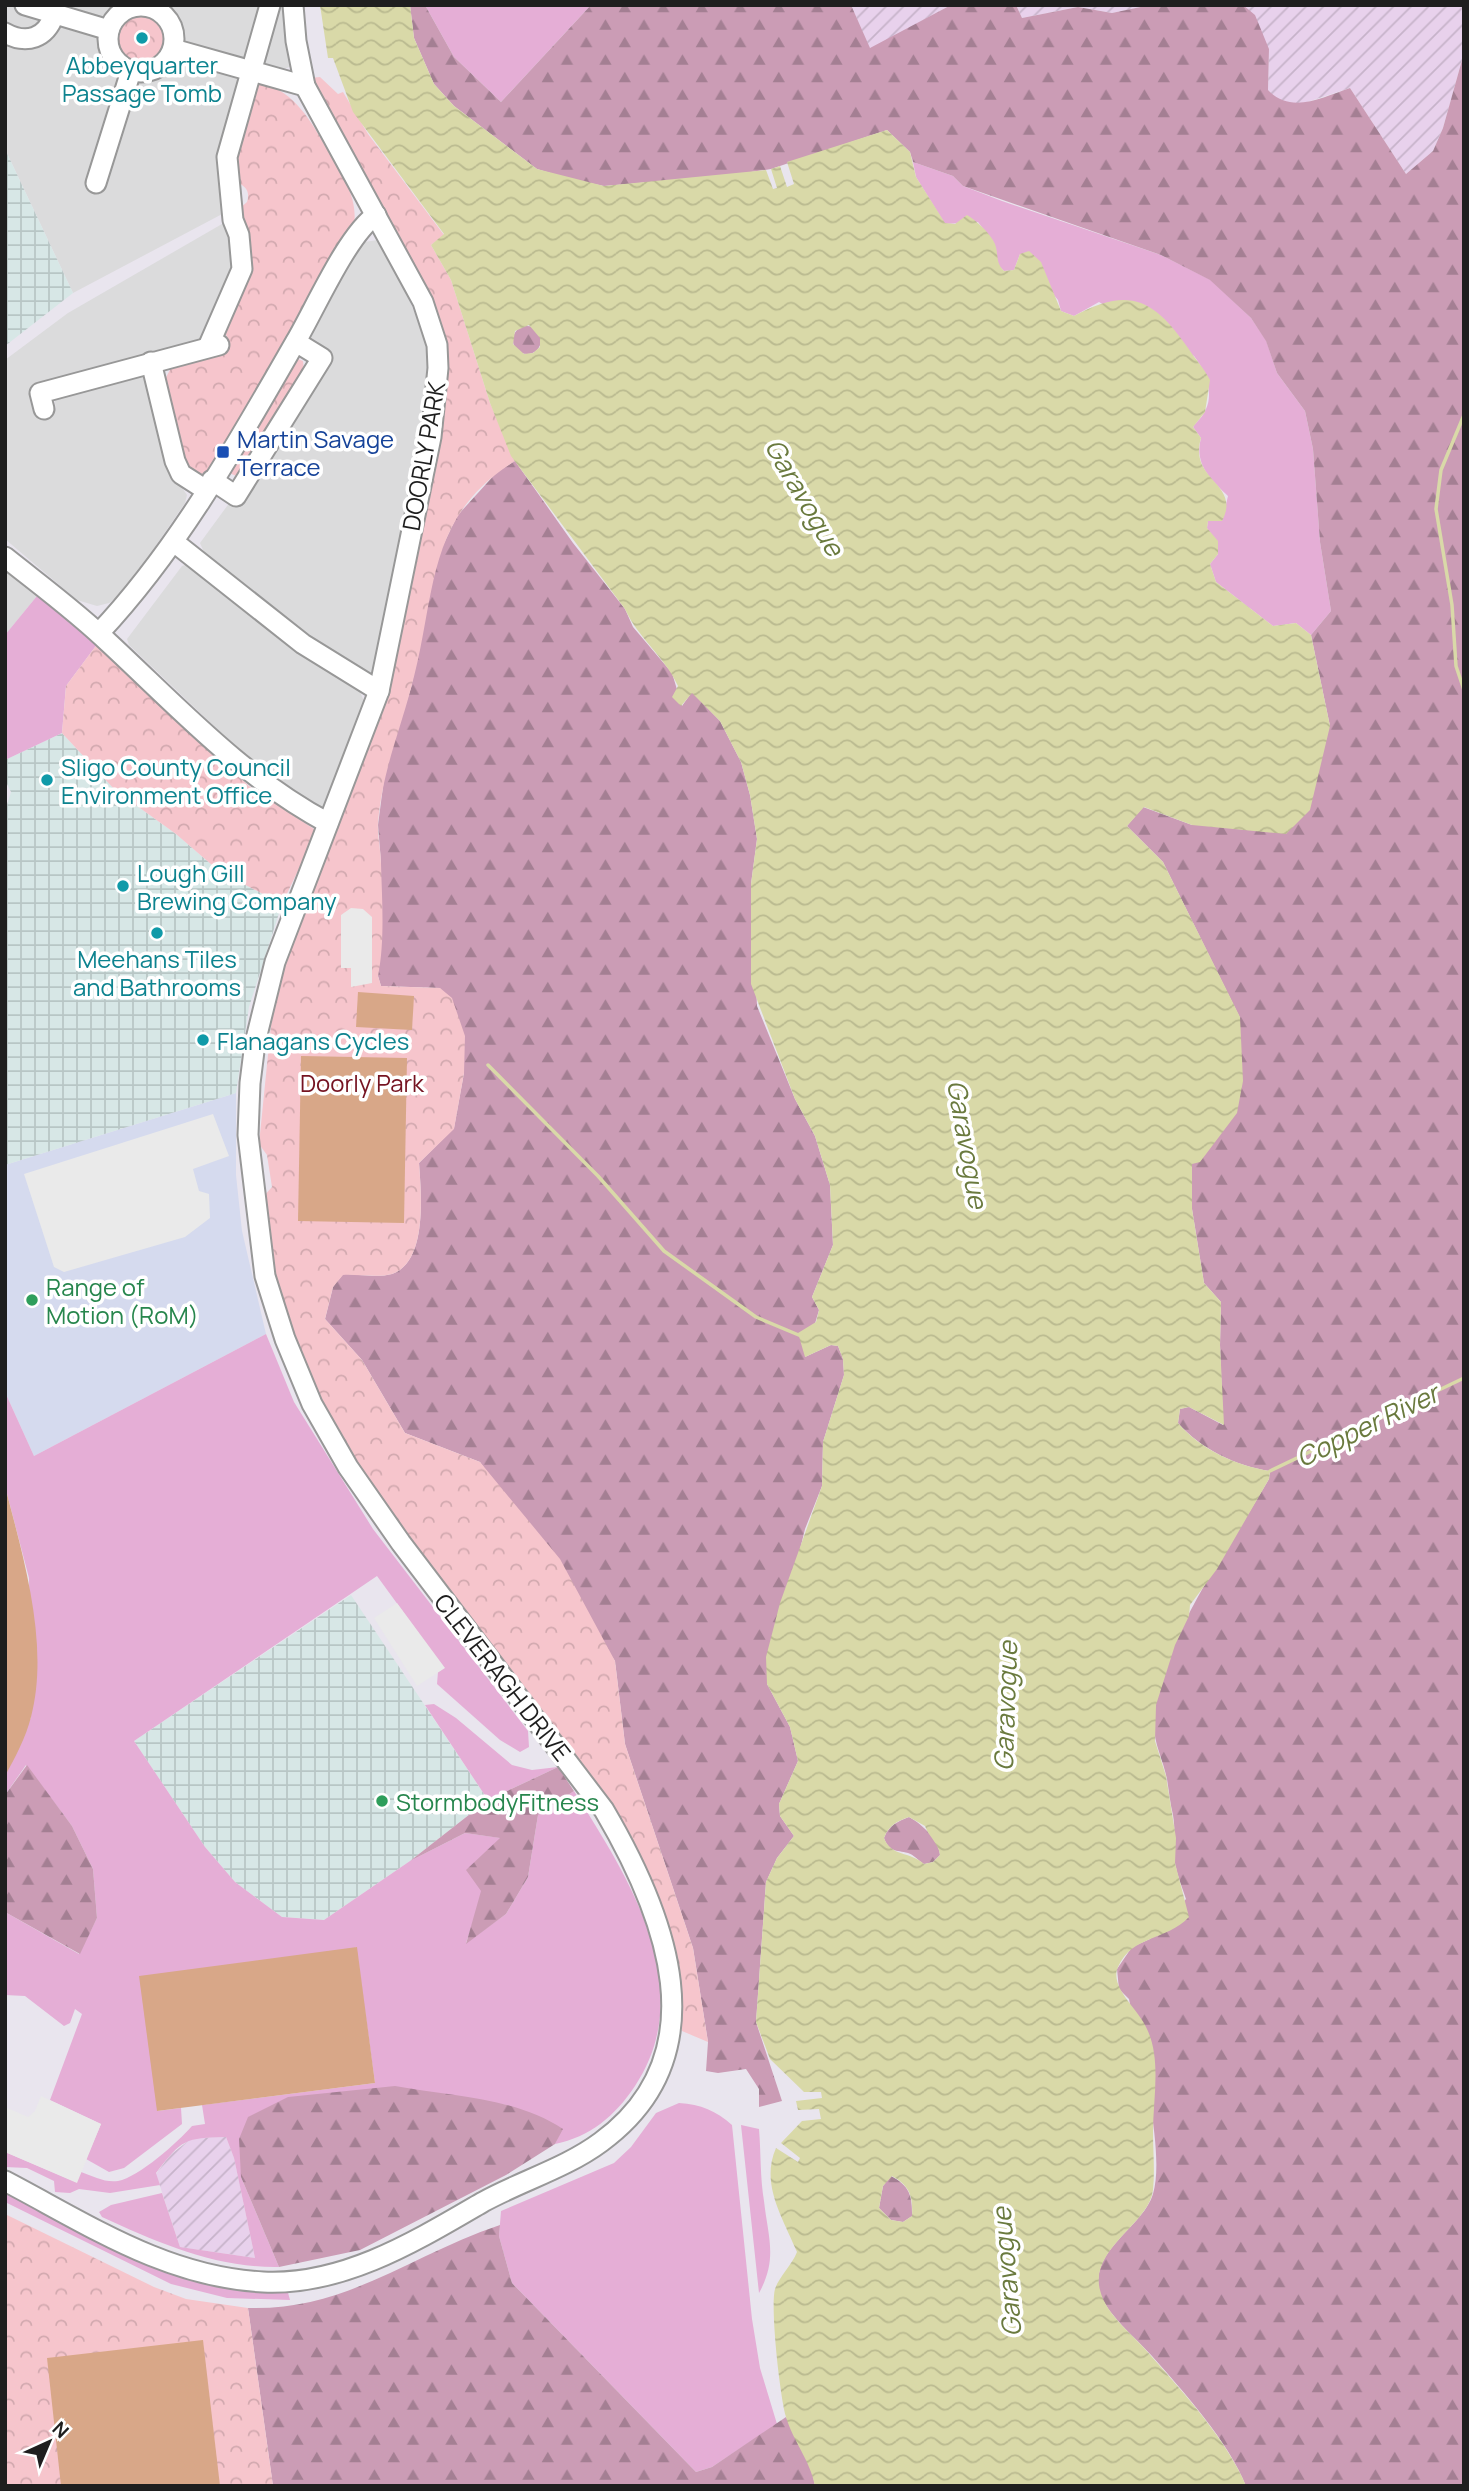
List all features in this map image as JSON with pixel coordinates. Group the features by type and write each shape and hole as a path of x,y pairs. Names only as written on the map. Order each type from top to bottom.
{"street":[{"path":"25,5 109,30"},
{"path":"44,409 40,393 214,346 242,269 243,258 233,210 227,157 270,5"},
{"name":"DOORLY PARK","path":"293,5 296,41 305,86 423,302 437,345 438,368 431,437 379,691 328,823"},
{"path":"135,6 151,6 164,14 172,25 173,49 166,62 156,69 131,71 118,63 111,54 109,30 122,11 135,6"},
{"path":"5,33 15,38 35,38 44,33 54,15"},
{"path":"173,49 305,86"},
{"path":"96,183 131,71"},
{"path":"99,634 174,542 354,242 376,215"},
{"path":"151,362 175,461 181,474 236,496 322,358 296,342"},
{"path":"174,542 303,644 379,691"},
{"path":"5,557 99,634 219,749 295,806 328,823"},
{"name":"CLEVERAGH DRIVE","path":"5,2180 154,2259 189,2271 222,2278 304,2282 373,2260 598,2144 632,2113 664,2057 670,2030 673,1983 652,1904 627,1848 604,1810 401,1544 348,1467 312,1404 285,1339 265,1276 248,1135 253,1056 275,962 328,823"}],"shaded area":[{"path":"5,5 282,5 292,66 279,71 240,60 226,212 73,293 5,149"},
{"path":"425,5 591,5 501,102 454,57"},
{"path":"851,5 951,5 870,49"},
{"path":"1016,5 1150,5 1112,13 1078,7 1022,18"},
{"path":"1243,5 1464,5 1464,53 1443,128 1433,151 1406,174 1350,88 1301,104 1278,101 1268,90 1269,49"},
{"path":"5,149 73,293 5,346"},
{"path":"913,162 953,176 963,186 1002,201 1161,255 1211,280 1251,318 1266,340 1277,373 1305,411 1313,449 1320,542 1331,611 1311,635 1296,623 1273,626 1216,582 1210,564 1218,554 1207,528 1208,520 1222,521 1228,496 1205,470 1200,456 1201,438 1193,427 1205,412 1209,388 1205,374 1194,356 1099,302 1074,316 1061,311 1058,300 1020,254 1014,270 1004,271 997,264 994,243 978,222 945,224 916,177"},
{"path":"222,224 227,224 240,262 203,343 30,388 37,411 41,417 47,418 56,409 54,397 143,375 148,378 174,476 187,495 185,503 125,591 109,603 97,606 77,600 5,539 5,360 68,313"},
{"path":"378,240 386,248 425,336 428,377 423,436 376,670 366,675 309,636 232,575 204,552 200,543 230,502 240,504 318,342 306,335 358,249 364,242"},
{"path":"188,564 308,658 360,692 364,701 322,809 315,807 239,750 129,645 127,639 182,566"},
{"path":"5,568 37,596 5,635"},
{"path":"37,596 53,604 98,643 66,686 62,733 5,760 5,635"},
{"path":"62,733 115,790 176,834 219,871 282,904 249,1007 236,1093 5,1165 5,811 11,792 5,780 5,760"},
{"path":"351,908 363,909 372,917 372,983 351,987 351,968 341,968 341,915"},
{"path":"236,1093 236,1175 242,1231 266,1334 34,1456 5,1392 5,1165"},
{"path":"213,1114 229,1156 193,1169 199,1191 209,1194 210,1218 185,1237 64,1272 54,1267 24,1174"},
{"path":"266,1334 294,1402 373,1529 528,1731 529,1747 520,1752 500,1740 437,1684 438,1672 444,1668 377,1576 134,1741 205,1847 235,1882 282,1917 324,1920 410,1861 465,1833 501,1838 466,1943 506,1914 528,1877 538,1815 574,1791 615,1859 649,1934 659,1972 660,2010 653,2048 635,2086 601,2124 568,2141 555,2144 562,2129 506,2105 445,2095 241,2177 279,2267 232,2263 188,2252 123,2227 102,2217 99,2212 111,2205 162,2193 180,2247 255,2258 234,2158 226,2137 201,2138 179,2147 156,2173 160,2185 110,2193 79,2189 70,2193 55,2192 54,2181 27,2168 5,2167 5,2152 76,2182 81,2172 104,2180 118,2181 147,2166 192,2126 205,2124 202,2105 375,2083 356,1947 157,2111 181,2108 182,2124 124,2168 109,2172 86,2159 101,2124 50,2100 82,2014 75,2009 70,2023 64,2026 25,1996 5,1995 5,1912 79,1954 97,1918 93,1869 72,1826 26,1765 5,1795 5,1776 31,1717 29,1578 5,1486 5,1392 34,1456"},
{"path":"351,1595 488,1800 410,1861 324,1920 282,1917 235,1882 205,1847 134,1741"},
{"path":"397,1603 445,1668 417,1686 374,1618"},
{"path":"434,1704 456,1718 512,1765 532,1770 558,1767 488,1800 425,1705"},
{"path":"41,2096 101,2124 77,2183 5,2152 5,2107 28,2117 35,2111"},
{"path":"679,2103 708,2109 732,2125 752,2319 760,2368 777,2424 712,2467 696,2472 512,2283 499,2236 501,2211 614,2163 631,2147 656,2113"},
{"path":"741,2125 759,2129 770,2258 765,2281 759,2293"},
{"path":"226,2137 234,2158 255,2258 180,2247 156,2174 170,2155 192,2138"},
{"path":"5,2192 169,2273 206,2283 287,2289 290,2300 227,2298 171,2284 5,2202"}],"green space":[{"path":"410,5 425,5 454,57 501,102 591,5 851,5 870,48 951,5 1016,5 1022,18 1078,7 1112,13 1150,5 1243,5 1255,15 1269,49 1268,90 1287,102 1297,103 1350,88 1406,174 1433,151 1443,128 1464,53 1464,2486 1246,2486 1229,2452 1204,2418 1114,2316 1099,2290 1099,2275 1103,2262 1147,2206 1153,2194 1156,2175 1153,2125 1144,2070 1129,1999 1119,1989 1117,1969 1132,1947 1150,1939 1186,1899 1175,1863 1173,1815 1167,1779 1155,1737 1158,1692 1181,1629 1216,1565 1269,1479 1270,1471 1220,1455 1197,1441 1178,1423 1180,1409 1189,1407 1223,1425 1221,1302 1204,1283 1192,1209 1192,1163 1240,1018 1163,862 1127,826 1143,807 1192,825 1330,726 1311,635 1331,611 1320,542 1313,449 1305,411 1277,373 1266,341 1251,318 1210,280 1161,255 963,186 953,176 913,162 910,152 887,130 771,169 732,175 604,186 537,169 454,106 434,84 414,38"},
{"path":"146,12 156,16 164,24 168,39 164,54 156,62 136,66 126,62 118,54 114,34 118,24 126,16"},
{"name":"Doorly Park","path":"320,77 338,94 343,92 368,134 444,235 431,245 451,280 490,403 515,461 485,483 464,508 449,534 438,562 411,688 387,770 378,822 382,949 378,976 381,986 440,988 452,998 465,1036 464,1073 454,1129 419,1163 420,1225 412,1256 404,1267 392,1274 343,1275 333,1287 325,1319 362,1360 405,1433 480,1462 560,1559 615,1661 625,1744 693,1948 708,2042 682,2031 681,1979 673,1942 627,1831 601,1788 522,1690 378,1496 336,1429 312,1383 276,1278 263,1197 272,1187 267,1155 259,1144 271,1025 283,971 361,755 445,364 310,78"},
{"path":"261,82 284,93 301,109 315,129 349,190 355,220 353,232 211,470 197,476 186,471 163,383 172,366 228,347 227,336 219,329 246,275 238,222 243,215 239,209 247,202 248,196 247,190 237,183 237,155 251,83"},
{"path":"527,326 537,330 541,340 537,350 527,354 517,350 513,340 517,330"},
{"path":"295,358 303,361 304,370 239,477 229,473"},
{"path":"515,461 573,543 625,609 633,627 672,673 682,706 692,692 720,721 741,762 757,839 751,884 757,1006 795,1099 815,1136 830,1185 833,1245 812,1297 819,1310 805,1357 831,1345 838,1346 843,1359 844,1375 823,1442 822,1486 805,1529 767,1684 790,1727 798,1761 779,1804 780,1816 794,1836 777,1858 766,1882 756,2022 782,2101 759,2107 759,2089 746,2069 718,2073 706,2071 708,2042 693,1948 625,1744 615,1661 480,1462 405,1433 362,1360 325,1319 333,1287 343,1274 392,1274 404,1267 412,1256 420,1225 419,1163 454,1128 464,1073 440,988 381,986 378,976 381,862 378,825 386,764 411,688 437,558 457,516 497,472"},
{"path":"98,643 111,660 249,786 317,831 282,904 219,871 176,834 115,790 62,733 66,686"},
{"path":"358,992 414,996 412,1030 356,1027"},
{"path":"301,1056 407,1058 404,1223 298,1221"},
{"path":"5,1486 32,1601 37,1660 31,1717 5,1776"},
{"path":"27,1765 72,1826 93,1869 97,1918 80,1954 5,1912 5,1795"},
{"path":"558,1767 574,1791 538,1815 528,1877 506,1914 466,1944 481,1891 466,1870 500,1838 465,1833 410,1861 488,1800"},
{"path":"909,1817 924,1828 937,1844 940,1855 933,1862 924,1864 910,1854 896,1851 886,1843 884,1838 891,1827"},
{"path":"357,1947 375,2083 157,2111 139,1976"},
{"path":"395,2086 503,2104 545,2118 563,2129 555,2144 506,2175 360,2250 279,2267 241,2177 239,2139 248,2117 288,2097"},
{"path":"891,2176 906,2188 910,2197 912,2216 903,2222 891,2220 879,2208 883,2186"},
{"path":"5,2214 154,2287 186,2299 248,2308 273,2486 5,2486"},
{"path":"500,2225 499,2236 512,2283 696,2472 712,2467 786,2417 811,2465 815,2486 273,2486 248,2308 283,2307 316,2301 347,2291"},
{"path":"203,2340 220,2486 61,2486 47,2358"}],"water":[{"name":"Garavogue","path":"320,5 410,5 414,38 434,84 454,106 537,169 604,186 766,170 773,189 777,188 771,169 780,166 787,187 794,184 787,162 887,130 910,152 916,177 945,223 955,224 967,215 975,221 993,240 999,265 1004,271 1014,270 1020,254 1029,251 1041,262 1061,311 1074,316 1110,301 1139,302 1164,318 1176,331 1210,380 1205,412 1193,427 1201,438 1199,452 1202,464 1225,498 1226,508 1222,521 1208,521 1207,528 1218,541 1218,554 1210,564 1216,582 1273,626 1296,623 1311,635 1330,726 1310,810 1286,834 1192,825 1144,807 1127,826 1163,862 1240,1017 1243,1081 1237,1113 1200,1162 1192,1164 1192,1209 1204,1283 1221,1302 1224,1425 1189,1407 1180,1409 1178,1423 1197,1441 1220,1455 1270,1471 1269,1479 1217,1569 1190,1605 1189,1616 1175,1645 1156,1705 1155,1741 1166,1776 1176,1838 1175,1863 1189,1917 1180,1925 1132,1949 1124,1957 1116,1975 1121,1990 1146,2027 1154,2052 1154,2183 1149,2202 1142,2214 1103,2262 1099,2275 1100,2290 1108,2309 1177,2386 1217,2436 1246,2486 815,2486 789,2426 779,2372 774,2299 777,2284 797,2252 775,2201 772,2161 776,2148 798,2162 800,2158 781,2143 802,2121 821,2119 819,2109 798,2110 796,2101 822,2098 821,2092 804,2092 770,2059 756,2022 766,1882 777,1858 794,1836 780,1816 779,1804 798,1761 790,1727 767,1684 766,1657 780,1603 822,1486 823,1442 844,1375 843,1359 838,1346 831,1345 805,1357 798,1333 816,1322 819,1310 812,1297 833,1245 830,1185 815,1136 795,1099 751,984 751,884 757,839 741,762 720,721 692,693 681,706 672,697 678,686 673,676 511,456 490,403 451,280 431,245 444,234 353,112 333,58 328,58","holes":["529,325 540,338 540,347 533,353 524,354 513,344 515,331","909,1817 925,1826 940,1855 933,1862 924,1864 891,1848 884,1838 894,1824","892,2176 907,2188 911,2197 912,2216 903,2222 891,2220 879,2208 883,2186"]}],"waterway":[{"name":"Copper River","path":"1464,415 1441,470 1436,509 1452,605 1456,666 1464,690"},
{"path":"488,1065 598,1176 664,1251 756,1317 801,1336"},
{"name":"Copper River","path":"1270,1471 1464,1378"}],"place":[{"name":"Abbeyquarter Passage Tomb","path":"142,38"},
{"name":"Martin Savage Terrace","path":"223,452"},
{"name":"Sligo County Council Environment Office","path":"47,780"},
{"name":"Lough Gill Brewing Company","path":"123,886"},
{"name":"Meehans Tiles and Bathrooms","path":"157,933"},
{"name":"Flanagans Cycles","path":"203,1040"},
{"name":"Range of Motion (RoM)","path":"32,1300"},
{"name":"StormbodyFitness","path":"382,1801"}]}
